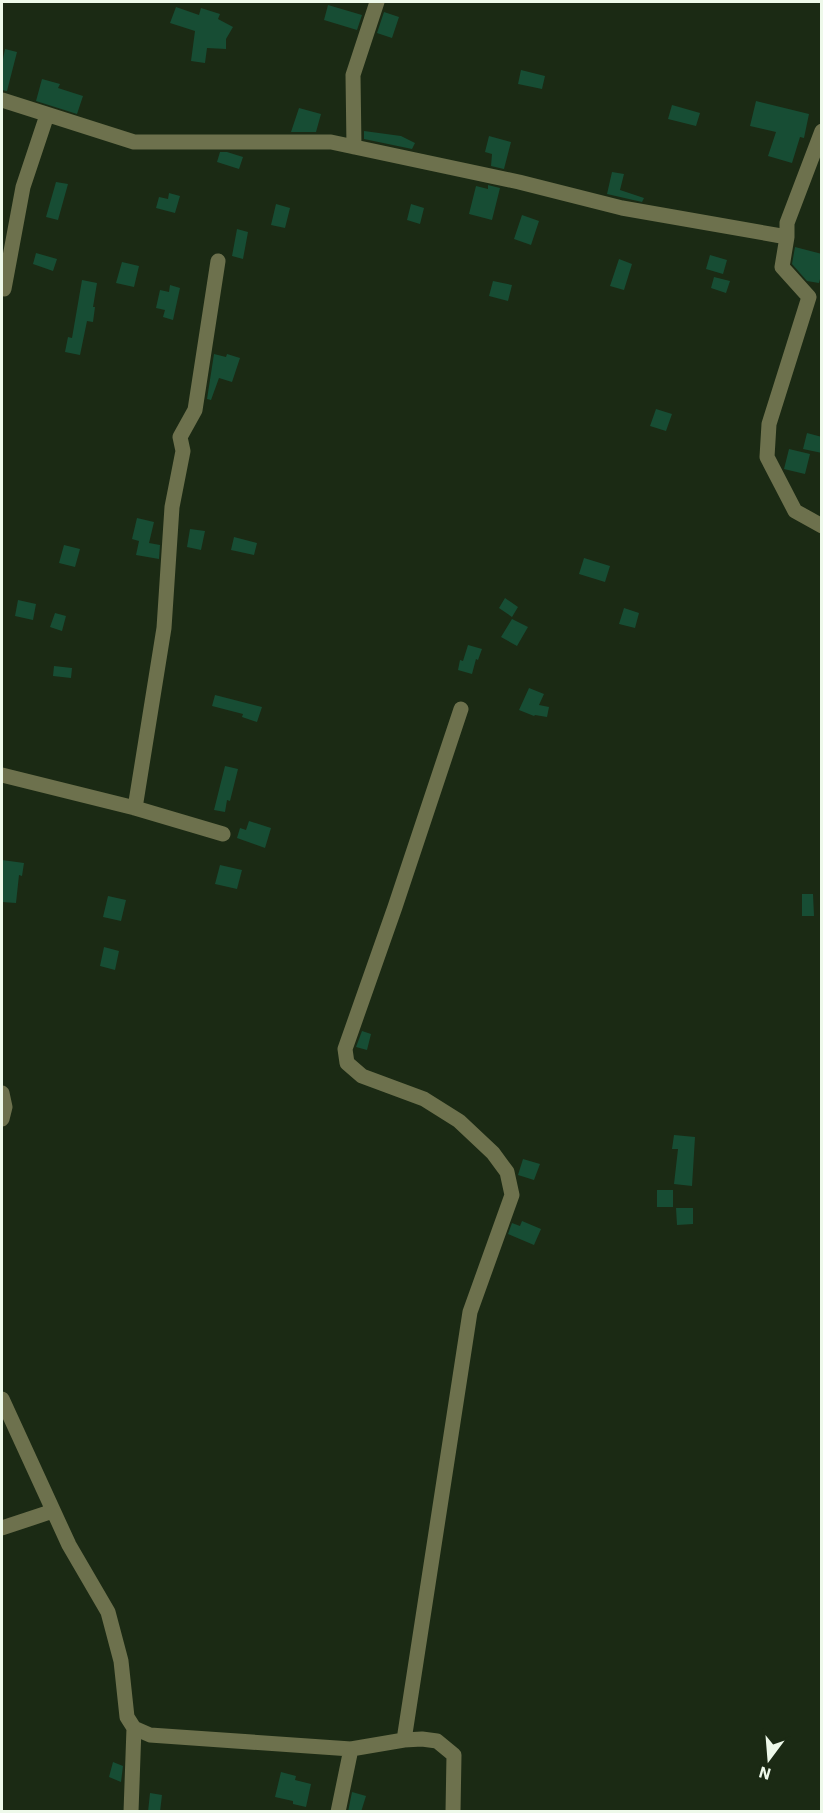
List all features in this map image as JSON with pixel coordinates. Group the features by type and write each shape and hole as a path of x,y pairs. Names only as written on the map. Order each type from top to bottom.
{"street":[{"path":"354,147 353,75 376,2"},
{"path":"2,100 134,142 331,142 519,182 622,208 787,237"},
{"path":"4,289 23,187 47,115"},
{"path":"822,132 787,223 782,267 809,297 769,424 767,458 795,511 822,526"},
{"path":"135,808 164,628 172,507 183,451 180,437 195,410 218,261"},
{"path":"404,1740 470,1312 512,1195 507,1172 493,1153 459,1122 424,1099 362,1076 347,1063 345,1048 461,709"},
{"path":"2,775 135,808 223,834"},
{"path":"2,1093 5,1107 2,1119"},
{"path":"2,1399 69,1545 108,1612 121,1661 127,1717 134,1728 150,1735 351,1749 404,1740 437,1741 454,1755 453,1812"},
{"path":"2,1528 53,1511"},
{"path":"131,1812 134,1728"},
{"path":"338,1812 351,1749"}],"building":[{"path":"328,5 362,15 357,30 324,20"},
{"path":"176,7 199,15 201,8 220,14 218,19 233,27 226,39 226,49 207,48 205,63 191,61 195,31 170,23"},
{"path":"384,12 399,17 392,38 377,33"},
{"path":"5,49 17,52 7,91 2,90 2,64"},
{"path":"521,70 545,76 542,89 518,84"},
{"path":"42,79 60,84 58,88 83,96 77,114 36,101"},
{"path":"756,101 809,114 804,138 800,137 792,163 768,156 776,132 750,126"},
{"path":"672,105 700,113 696,126 668,119"},
{"path":"299,108 321,114 316,132 291,132"},
{"path":"364,131 401,136 415,143 412,149 364,139"},
{"path":"489,136 511,142 504,169 508,170 491,166 492,154 485,152"},
{"path":"220,152 243,157 239,169 217,162"},
{"path":"612,172 624,174 620,190 644,198 642,202 607,194"},
{"path":"56,182 68,184 58,220 46,217"},
{"path":"488,185 500,188 492,220 469,214 476,186 488,189"},
{"path":"169,193 180,196 175,213 156,208 159,197 168,199"},
{"path":"276,204 290,208 285,228 271,225"},
{"path":"411,204 424,208 420,224 407,220"},
{"path":"522,215 539,221 531,245 514,239"},
{"path":"237,229 248,232 243,259 232,256"},
{"path":"795,247 822,254 819,283 807,281 792,264"},
{"path":"36,253 57,259 53,271 33,264"},
{"path":"710,255 727,260 723,274 706,269"},
{"path":"619,259 632,264 624,290 610,286"},
{"path":"122,262 139,266 134,287 116,283"},
{"path":"714,277 730,281 726,293 711,288"},
{"path":"82,280 97,283 93,322 87,321 80,355 65,352 68,337 72,338"},
{"path":"493,281 512,285 508,301 489,296"},
{"path":"170,285 180,288 173,320 163,317 165,310 156,308 160,290 169,292"},
{"path":"214,354 226,357 227,354 240,358 232,382 219,378 211,400 207,399"},
{"path":"656,409 672,414 666,431 650,426"},
{"path":"807,433 822,437 822,453 803,449"},
{"path":"789,449 810,454 805,474 784,469"},
{"path":"137,518 154,522 149,543 160,545 159,559 136,555 139,541 132,539"},
{"path":"190,529 205,531 201,550 187,547"},
{"path":"234,537 257,543 254,555 231,550"},
{"path":"64,545 80,549 75,567 59,563"},
{"path":"584,558 610,566 605,582 579,574"},
{"path":"505,598 518,607 512,617 499,608"},
{"path":"18,600 36,604 33,620 15,616"},
{"path":"624,608 639,613 635,628 619,624"},
{"path":"55,613 66,616 62,631 50,627"},
{"path":"512,619 528,627 517,646 501,637"},
{"path":"468,645 482,649 478,660 476,659 472,674 458,670 460,660 463,661"},
{"path":"54,666 72,668 71,678 53,676"},
{"path":"529,688 544,694 539,705 549,707 547,717 534,716 519,710"},
{"path":"215,695 262,707 257,722 242,717 243,714 212,706"},
{"path":"225,766 238,769 225,812 214,810"},
{"path":"249,821 271,828 265,848 237,838 240,828 246,830"},
{"path":"2,860 24,863 22,876 19,875 16,903 2,902"},
{"path":"220,865 242,870 237,889 215,884"},
{"path":"802,894 813,894 814,916 802,916"},
{"path":"108,896 126,900 121,921 103,917"},
{"path":"104,947 119,951 115,970 100,966"},
{"path":"362,1031 371,1034 367,1050 356,1047"},
{"path":"674,1135 695,1137 692,1186 674,1184 678,1149 672,1149"},
{"path":"523,1159 540,1164 534,1180 518,1175"},
{"path":"657,1190 673,1190 673,1207 657,1207"},
{"path":"676,1208 693,1208 693,1224 677,1225"},
{"path":"522,1221 541,1229 534,1245 508,1234 512,1223 520,1226"},
{"path":"113,1762 123,1766 121,1782 109,1777"},
{"path":"281,1772 296,1776 295,1780 311,1784 306,1807 275,1797"},
{"path":"352,1792 366,1796 361,1812 348,1812"},
{"path":"150,1793 162,1795 160,1812 148,1812"}]}
